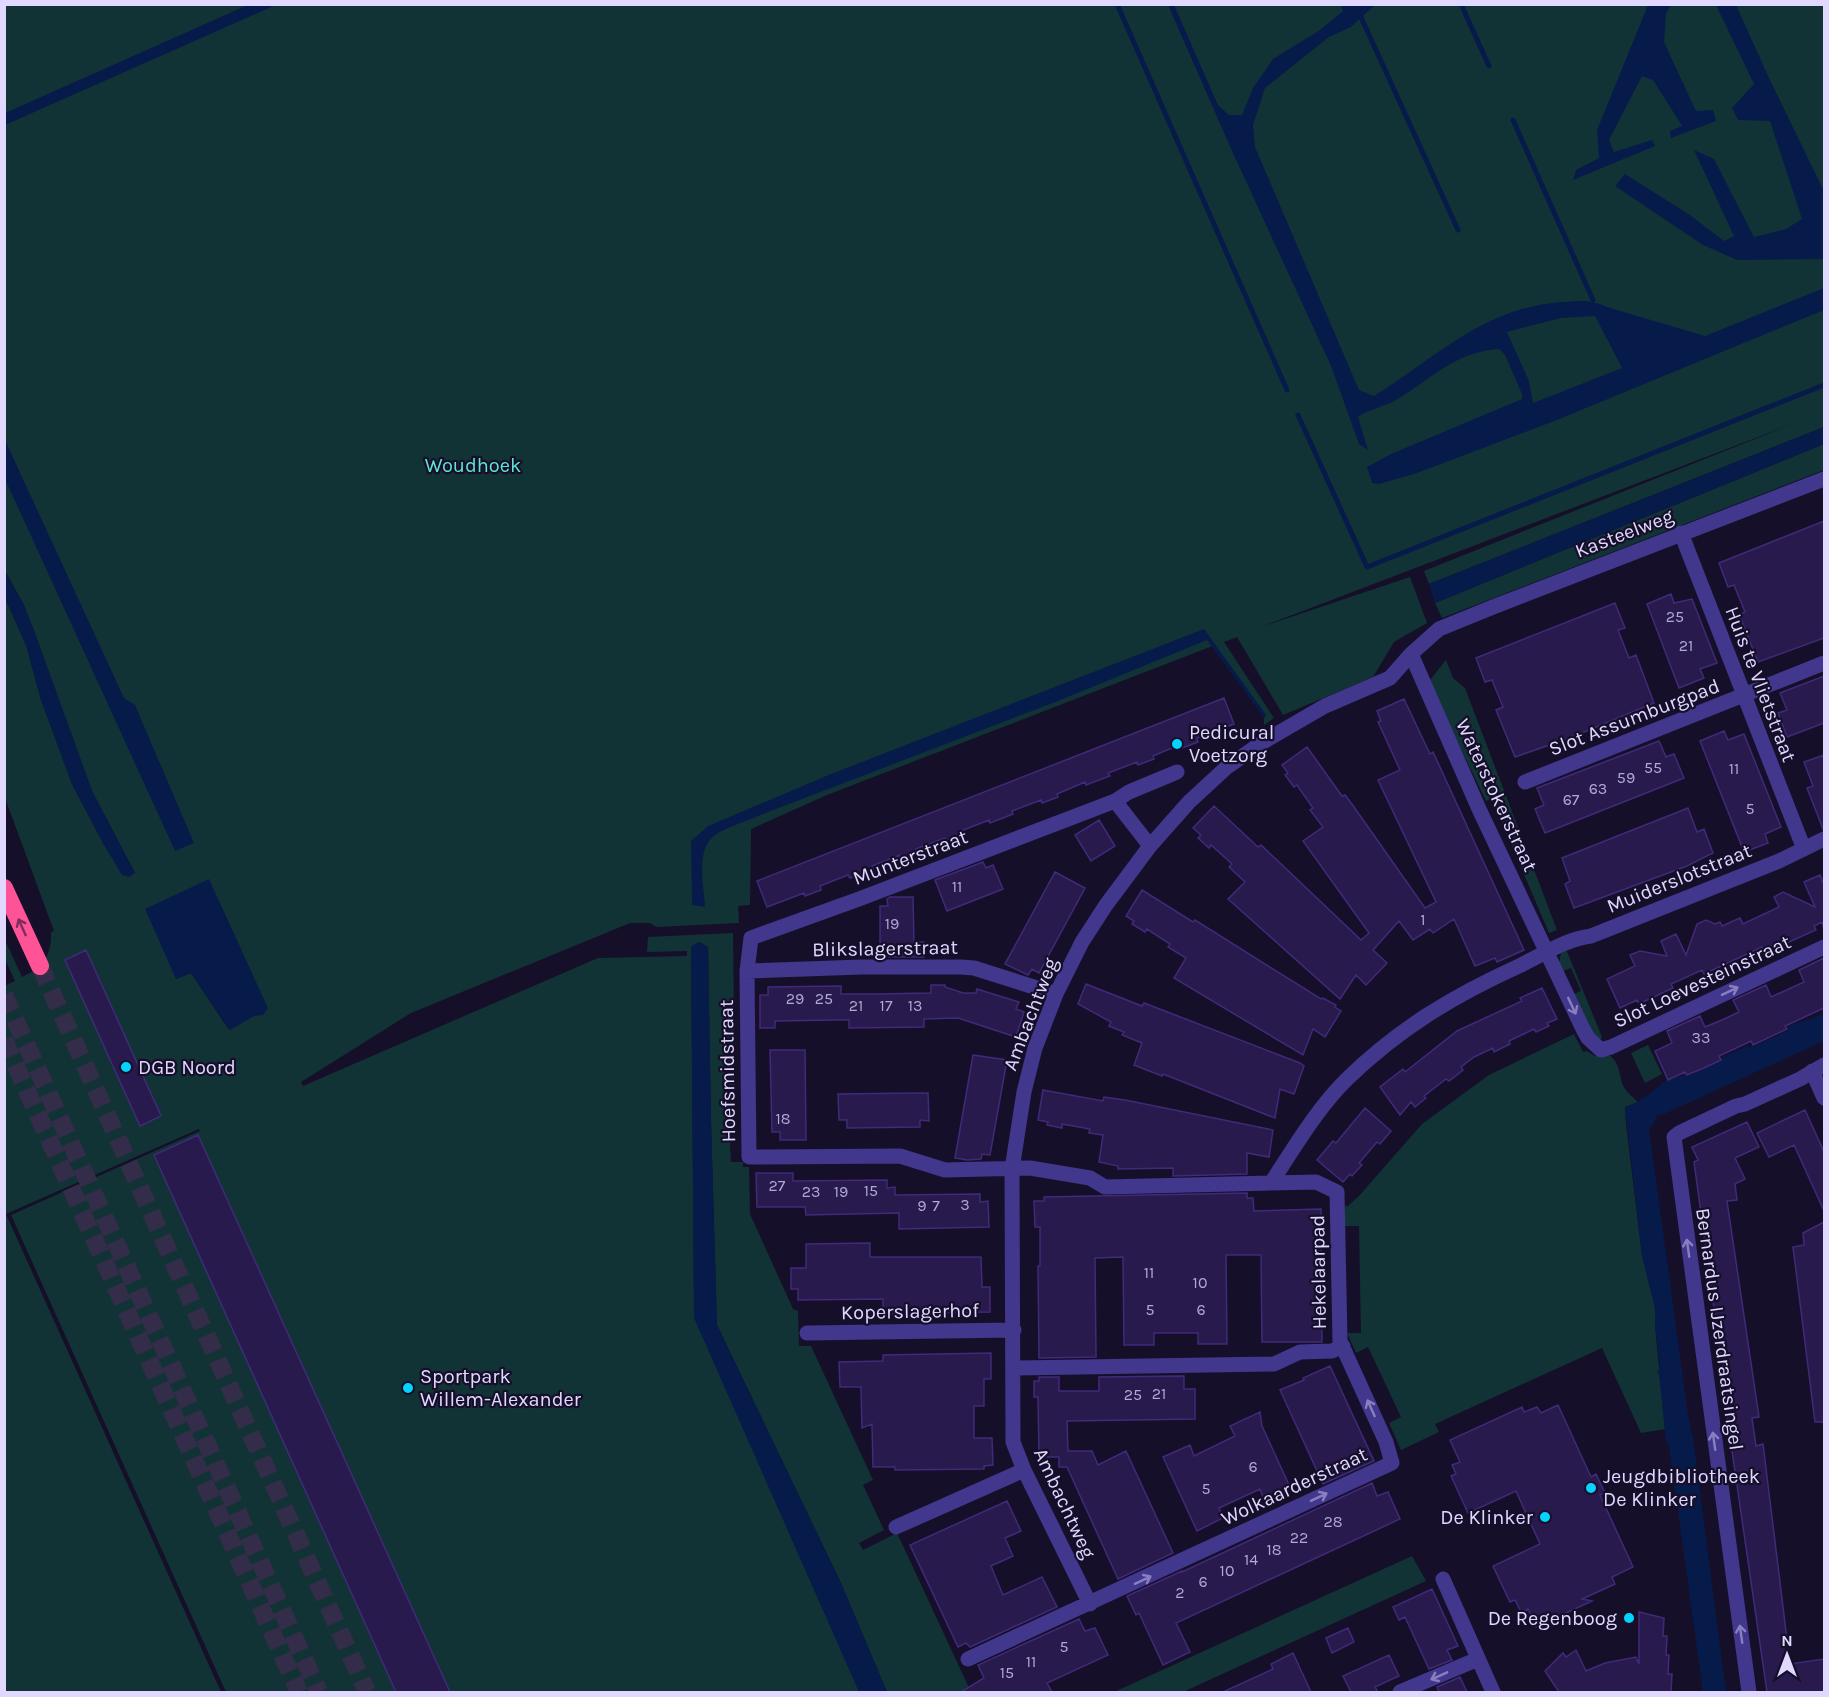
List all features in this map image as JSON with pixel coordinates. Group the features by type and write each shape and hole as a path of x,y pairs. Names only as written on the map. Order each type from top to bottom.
{"highway":[{"path":"4,888 40,966"}],"street":[{"name":"Kasteelweg","path":"1439,629 1824,479"},
{"name":"Huis te Vlietstraat","path":"1681,533 1804,849"},
{"name":"Ambachtweg","path":"1090,1604 1024,1470 1013,1442 1012,1169 1030,1068 1056,994 1082,942 1106,905 1150,846 1189,802 1227,767 1263,742 1325,706 1390,678 1411,654 1439,629"},
{"name":"Waterstokerstraat","path":"1411,654 1479,810 1548,953"},
{"name":"Slot Assumburgpad","path":"1525,782 1824,663"},
{"name":"Munterstraat","path":"747,971 749,931 859,899 1115,801 1129,792 1177,772"},
{"path":"1115,801 1150,846"},
{"name":"Muiderslotstraat","path":"1271,1183 1307,1127 1344,1081 1389,1041 1432,1010 1476,985 1570,941 1590,936 1779,861 1824,839"},
{"name":"Slot Loevesteinstraat","path":"1548,953 1587,1038 1601,1050 1824,948"},
{"name":"Blikslagerstraat","path":"747,971 962,967 974,968 1056,994"},
{"name":"Hoefsmidstraat","path":"747,971 749,1157 900,1156 945,1170 1012,1169"},
{"path":"1818,1068 1824,1098"},
{"name":"Bernardus IJzerdraatsingel","path":"1749,1692 1674,1137 1679,1132 1800,1079 1818,1068"},
{"path":"1012,1169 1030,1168 1090,1178 1105,1187 1271,1183"},
{"name":"Hekelaarpad","path":"1271,1183 1316,1182 1337,1192 1340,1341 1343,1346"},
{"name":"Koperslagerhof","path":"807,1333 1014,1330"},
{"path":"1013,1368 1274,1364 1300,1352 1332,1351 1343,1346"},
{"name":"Wolkaarderstraat","path":"1090,1604 1392,1463 1386,1442 1343,1346"},
{"path":"896,1527 1024,1470"},
{"path":"1443,1579 1493,1692"},
{"path":"968,1659 1090,1604"},
{"path":"1400,1692 1478,1659"}],"green space":[{"name":"Woudhoek","path":"4,5 1824,5 1824,427 1429,584 1424,571 1800,421 1261,627 1410,577 1427,623 1394,642 1373,677 1283,715 1237,637 1224,642 1274,718 1264,725 1266,715 1215,645 827,795 751,829 750,905 738,906 739,923 656,927 650,923 630,923 411,1013 301,1082 303,1086 598,958 687,956 687,951 647,952 648,937 733,933 735,1108 730,1144 731,1162 743,1162 743,1167 749,1167 750,1214 793,1309 798,1311 799,1346 811,1346 873,1480 863,1485 884,1530 859,1543 863,1550 897,1533 971,1692 887,1692 841,1583 717,1325 708,947 699,942 691,947 694,1299 861,1692 226,1692 11,1215 200,1131 199,1129 6,1214 221,1692 5,1692 4,986 15,981 5,959 5,940 22,977 36,969 45,960 50,947 51,932 54,931 5,798 5,598 26,645 41,700 72,784 104,845 135,873 92,791 33,628 23,603 5,571","holes":["175,896 229,1030 191,973 176,979"]},
{"path":"1824,444 1824,470 1442,618 1435,603"},
{"path":"1446,660 1453,678 1465,688 1557,930 1549,933 1492,799 1486,801 1432,689 1430,680"},
{"path":"1566,949 1602,1037 1600,1040 1596,1040 1574,994 1581,991 1571,968 1563,971 1559,963 1561,953"},
{"path":"1574,1034 1583,1052 1587,1051 1595,1056 1609,1055 1614,1059 1622,1084 1638,1102 1625,1107 1626,1124 1642,1256 1655,1308 1665,1429 1641,1433 1602,1348 1435,1424 1439,1432 1401,1450 1389,1423 1401,1417 1368,1347 1356,1353 1347,1333 1361,1333 1359,1226 1345,1226 1345,1206 1359,1196 1422,1124 1489,1075"},
{"path":"1648,1045 1662,1074 1645,1083 1631,1053"},
{"path":"1412,1556 1426,1581 1183,1692 1114,1692"}],"water":[{"path":"250,4 276,5 5,125 5,113"},
{"path":"1168,5 1174,5 1218,105 1229,115 1242,115 1253,88 1273,59 1320,30 1343,11 1341,5 1375,5 1351,27 1329,37 1265,88 1253,125 1255,147 1359,390 1374,396 1440,351 1485,324 1508,313 1534,306 1562,302 1590,302 1705,336 1824,288 1824,310 1552,422 1417,473 1379,484 1372,483 1367,467 1391,454 1522,399 1522,394 1505,355 1499,349 1469,355 1444,368 1396,400 1358,417 1368,450 1359,444 1331,366","holes":["1595,316 1622,368 1533,403 1529,381 1507,332 1561,318"]},
{"path":"1648,5 1671,5 1666,14 1664,42 1696,111 1713,110 1716,121 1671,138 1670,131 1682,126 1653,80 1642,76 1609,140 1614,152 1652,140 1655,146 1573,180 1576,170 1599,158 1597,130"},
{"path":"1716,5 1736,5 1824,191 1824,259 1737,260 1703,245 1615,186 1625,174 1690,215 1724,241 1734,236 1694,150 1714,159 1754,237 1786,229 1802,219 1770,121 1738,120 1732,108 1754,84"},
{"path":"1824,427 1824,444 1435,603 1429,584"},
{"path":"4,438 124,698 135,705 194,843 175,851 5,479"},
{"path":"4,571 23,603 33,628 92,791 135,873 129,877 122,875 72,784 41,700 26,645 5,598"},
{"path":"1204,629 1266,715 1264,718 1207,640 1058,701 720,832 709,841 703,859 702,879 705,907 692,905 691,841 708,826 831,774"},
{"path":"209,879 268,1008 263,1015 254,1016 230,1030 191,973 176,979 145,909"},
{"path":"699,942 708,947 717,1325 841,1583 887,1692 859,1692 694,1318 691,947"},
{"path":"1824,1014 1824,1041 1664,1114 1657,1115 1649,1129 1726,1692 1703,1692 1669,1446 1666,1442 1659,1374 1657,1373 1660,1367 1655,1308 1642,1256 1625,1107 1635,1104 1667,1080 1685,1075 1687,1077 1722,1060 1722,1057 1748,1046 1750,1048 1789,1030 1788,1026"}],"building":[{"path":"1824,521 1824,638 1758,662 1739,614 1745,612 1734,585 1728,587 1719,563"},
{"path":"1671,594 1674,603 1692,599 1717,663 1700,669 1704,678 1679,688 1647,604"},
{"path":"1615,603 1625,628 1618,630 1629,658 1636,655 1654,703 1572,737 1515,757 1496,710 1503,707 1492,680 1485,682 1476,658"},
{"path":"1824,676 1824,723 1787,737 1778,713 1787,710 1780,693"},
{"path":"1224,698 1234,724 1197,738 1198,742 1182,748 1181,745 1167,750 1153,756 1154,759 1138,765 1137,762 1108,773 1110,776 1086,785 1085,782 1057,794 1058,797 1042,803 1041,800 1012,811 1013,814 990,823 989,820 961,831 962,834 946,841 945,838 916,849 917,852 901,858 900,855 872,866 873,869 850,878 848,875 820,886 821,890 805,896 804,893 767,907 757,881"},
{"path":"1404,699 1430,754 1433,752 1524,950 1497,962 1495,958 1475,966 1454,919 1433,933 1430,929 1413,940 1399,921 1373,950 1387,963 1366,985 1356,975 1340,999 1228,899 1245,882 1229,867 1232,864 1211,845 1209,848 1198,838 1201,835 1193,828 1214,806 1258,847 1261,845 1361,940 1369,933 1303,841 1323,827 1310,810 1313,808 1297,785 1294,787 1285,775 1288,773 1282,765 1307,747 1342,796 1345,795 1354,807 1425,908 1436,902 1378,780 1400,770 1378,722 1381,721 1377,711"},
{"path":"1724,731 1728,740 1744,734 1781,827 1765,834 1768,843 1744,852 1700,741"},
{"path":"1659,741 1666,757 1674,754 1684,778 1545,833 1535,809 1544,805 1537,788"},
{"path":"1824,755 1823,829 1807,788 1813,786 1804,762"},
{"path":"1688,808 1697,832 1704,829 1713,853 1687,866 1574,908 1565,884 1570,881 1562,858"},
{"path":"1099,820 1115,846 1091,861 1075,835"},
{"path":"983,862 986,868 993,865 1003,889 947,911 935,880"},
{"path":"1055,872 1085,888 1039,973 1032,969 1028,975 1005,964"},
{"path":"1820,875 1824,885 1824,929 1822,922 1814,926 1816,930 1782,945 1780,942 1764,949 1762,947 1704,974 1702,970 1671,984 1673,988 1639,1004 1637,1000 1620,1008 1607,979 1635,966 1630,955 1640,951 1667,956 1661,941 1676,934 1686,955 1697,924 1706,920 1715,924 1720,922 1722,926 1740,918 1743,924 1779,907 1774,897 1783,892 1815,907 1804,882"},
{"path":"1142,890 1193,922 1195,920 1321,999 1336,1005 1335,1007 1341,1011 1325,1037 1313,1029 1303,1055 1174,978 1186,958 1168,947 1170,944 1147,929 1145,932 1132,924 1134,921 1126,916"},
{"path":"913,897 914,942 924,942 924,957 889,957 888,949 880,949 880,906 888,906 887,899"},
{"name":"DGB Noord","path":"86,950 161,1116 140,1126 65,960"},
{"path":"1824,958 1824,1008 1785,1026 1787,1029 1753,1045 1751,1041 1719,1056 1721,1060 1704,1068 1687,1075 1685,1072 1668,1080 1655,1051 1672,1043 1667,1031 1700,1016 1705,1027 1722,1020 1739,1012 1733,1000 1766,985 1771,997 1804,982 1799,970"},
{"path":"1086,984 1142,1006 1144,1003 1300,1063 1304,1066 1294,1094 1280,1089 1275,1118 1134,1065 1142,1043 1122,1035 1124,1032 1109,1026 1111,1022 1078,1004"},
{"path":"931,985 945,985 945,987 963,993 976,993 977,989 1019,1002 1016,1009 1024,1012 1016,1037 958,1018 924,1019 924,1027 849,1028 849,1020 835,1020 775,1021 775,1028 760,1028 760,995 768,995 768,987 841,986 841,994 878,994 931,993"},
{"path":"1542,988 1557,1019 1547,1023 1549,1026 1536,1032 1534,1029 1509,1041 1510,1044 1494,1052 1493,1048 1474,1057 1449,1081 1446,1079 1424,1096 1426,1098 1415,1107 1411,1102 1400,1115 1380,1087 1403,1069 1405,1072 1457,1031 1522,1001 1520,998"},
{"path":"770,1050 805,1050 806,1140 780,1140 780,1132 772,1132"},
{"path":"973,1055 1007,1060 990,1155 982,1154 981,1159 967,1160 955,1158"},
{"path":"1043,1090 1103,1101 1104,1097 1125,1100 1273,1130 1269,1157 1247,1153 1247,1174 1173,1176 1173,1168 1118,1169 1118,1166 1099,1162 1103,1135 1089,1133 1090,1129 1062,1124 1062,1128 1047,1125 1048,1122 1038,1120"},
{"path":"928,1093 929,1121 920,1120 920,1127 847,1128 847,1120 839,1120 838,1094"},
{"path":"1365,1108 1391,1131 1380,1144 1377,1142 1359,1163 1362,1165 1343,1182 1317,1160 1333,1141 1336,1143"},
{"path":"1805,1110 1824,1152 1824,1211 1794,1145 1769,1157 1757,1133"},
{"path":"1747,1122 1759,1147 1735,1158 1745,1179 1735,1184 1737,1200 1727,1201 1759,1417 1752,1418 1756,1446 1763,1444 1790,1664 1824,1659 1824,1692 1767,1692 1721,1375 1723,1375 1694,1162 1698,1160 1692,1147"},
{"path":"198,1135 450,1692 396,1692 154,1155"},
{"path":"756,1173 793,1173 793,1181 887,1180 887,1188 895,1187 895,1195 980,1194 980,1202 988,1201 989,1227 899,1229 899,1213 806,1215 805,1207 757,1207"},
{"path":"1247,1193 1247,1198 1253,1198 1254,1211 1321,1209 1322,1342 1262,1342 1261,1255 1226,1255 1227,1344 1198,1344 1198,1333 1154,1333 1154,1345 1124,1345 1123,1257 1095,1258 1096,1357 1039,1358 1040,1227 1035,1227 1034,1201 1044,1201 1044,1197"},
{"path":"1824,1222 1824,1422 1815,1422 1793,1247 1804,1245 1803,1233"},
{"path":"870,1243 870,1257 981,1257 982,1287 990,1287 990,1312 883,1314 883,1299 798,1300 798,1289 791,1289 791,1268 806,1268 806,1244"},
{"path":"991,1353 991,1379 984,1379 984,1406 974,1406 974,1438 992,1438 993,1465 984,1466 984,1469 895,1470 895,1467 873,1467 872,1424 862,1428 861,1387 840,1387 839,1362 883,1361 883,1355"},
{"path":"1330,1366 1374,1461 1323,1484 1280,1390"},
{"path":"1184,1376 1184,1389 1195,1389 1195,1419 1067,1421 1068,1451 1092,1451 1098,1465 1126,1451 1173,1553 1118,1579 1067,1467 1059,1467 1059,1457 1039,1457 1038,1397 1034,1397 1034,1381 1039,1381 1039,1377 1059,1377 1059,1391 1099,1391 1099,1377"},
{"path":"1558,1405 1591,1477 1596,1474 1605,1493 1600,1495 1633,1567 1612,1577 1615,1584 1582,1599 1592,1601 1536,1627 1528,1609 1521,1612 1515,1600 1510,1602 1493,1566 1540,1544 1516,1491 1468,1513 1451,1476 1456,1474 1452,1465 1460,1462 1450,1440 1522,1407 1524,1412 1537,1407 1541,1413"},
{"path":"1260,1412 1262,1426 1290,1487 1264,1500 1260,1489 1219,1508 1223,1518 1197,1531 1163,1457 1190,1445 1194,1456 1235,1436 1230,1426"},
{"path":"1372,1483 1377,1496 1388,1492 1400,1519 1176,1623 1190,1652 1163,1665 1139,1613 1136,1615 1127,1596"},
{"path":"1007,1501 1021,1531 1005,1538 1013,1556 991,1566 1003,1595 1042,1577 1057,1607 970,1647 966,1643 958,1647 910,1545"},
{"path":"1432,1589 1458,1646 1447,1650 1452,1660 1429,1669 1405,1617 1399,1620 1393,1607"},
{"path":"1639,1612 1664,1618 1663,1636 1667,1636 1666,1655 1669,1655 1668,1674 1672,1674 1671,1692 1559,1692 1545,1671 1563,1653 1566,1657 1576,1650 1586,1671 1605,1663 1636,1657 1639,1664"},
{"path":"1079,1619 1085,1631 1095,1628 1108,1655 1047,1683 1052,1692 961,1692 984,1678 978,1665"},
{"path":"1348,1628 1354,1642 1332,1653 1326,1638"},
{"path":"1293,1653 1311,1692 1223,1692 1273,1669 1271,1664"},
{"path":"1389,1655 1399,1676 1375,1687 1378,1692 1351,1692 1343,1676"},
{"path":"1460,1677 1467,1692 1439,1692 1437,1687"}],"waterway":[{"path":"1117,4 1287,390"},
{"path":"1355,4 1458,230"},
{"path":"1461,4 1489,66"},
{"path":"1513,120 1593,300"},
{"path":"1298,415 1367,567 1824,385"}],"tunnel":[{"path":"40,966 367,1692"},
{"path":"4,995 319,1692"},
{"path":"4,1040 299,1692"}],"place":[{"name":"Pedicural Voetzorg","path":"1177,744"},
{"name":"DGB Noord","path":"126,1067"},
{"name":"Sportpark Willem-Alexander","path":"408,1388"},
{"name":"Jeugdbibliotheek De Klinker","path":"1591,1488"},
{"name":"De Klinker","path":"1545,1517"},
{"name":"De Regenboog","path":"1629,1618"}]}
